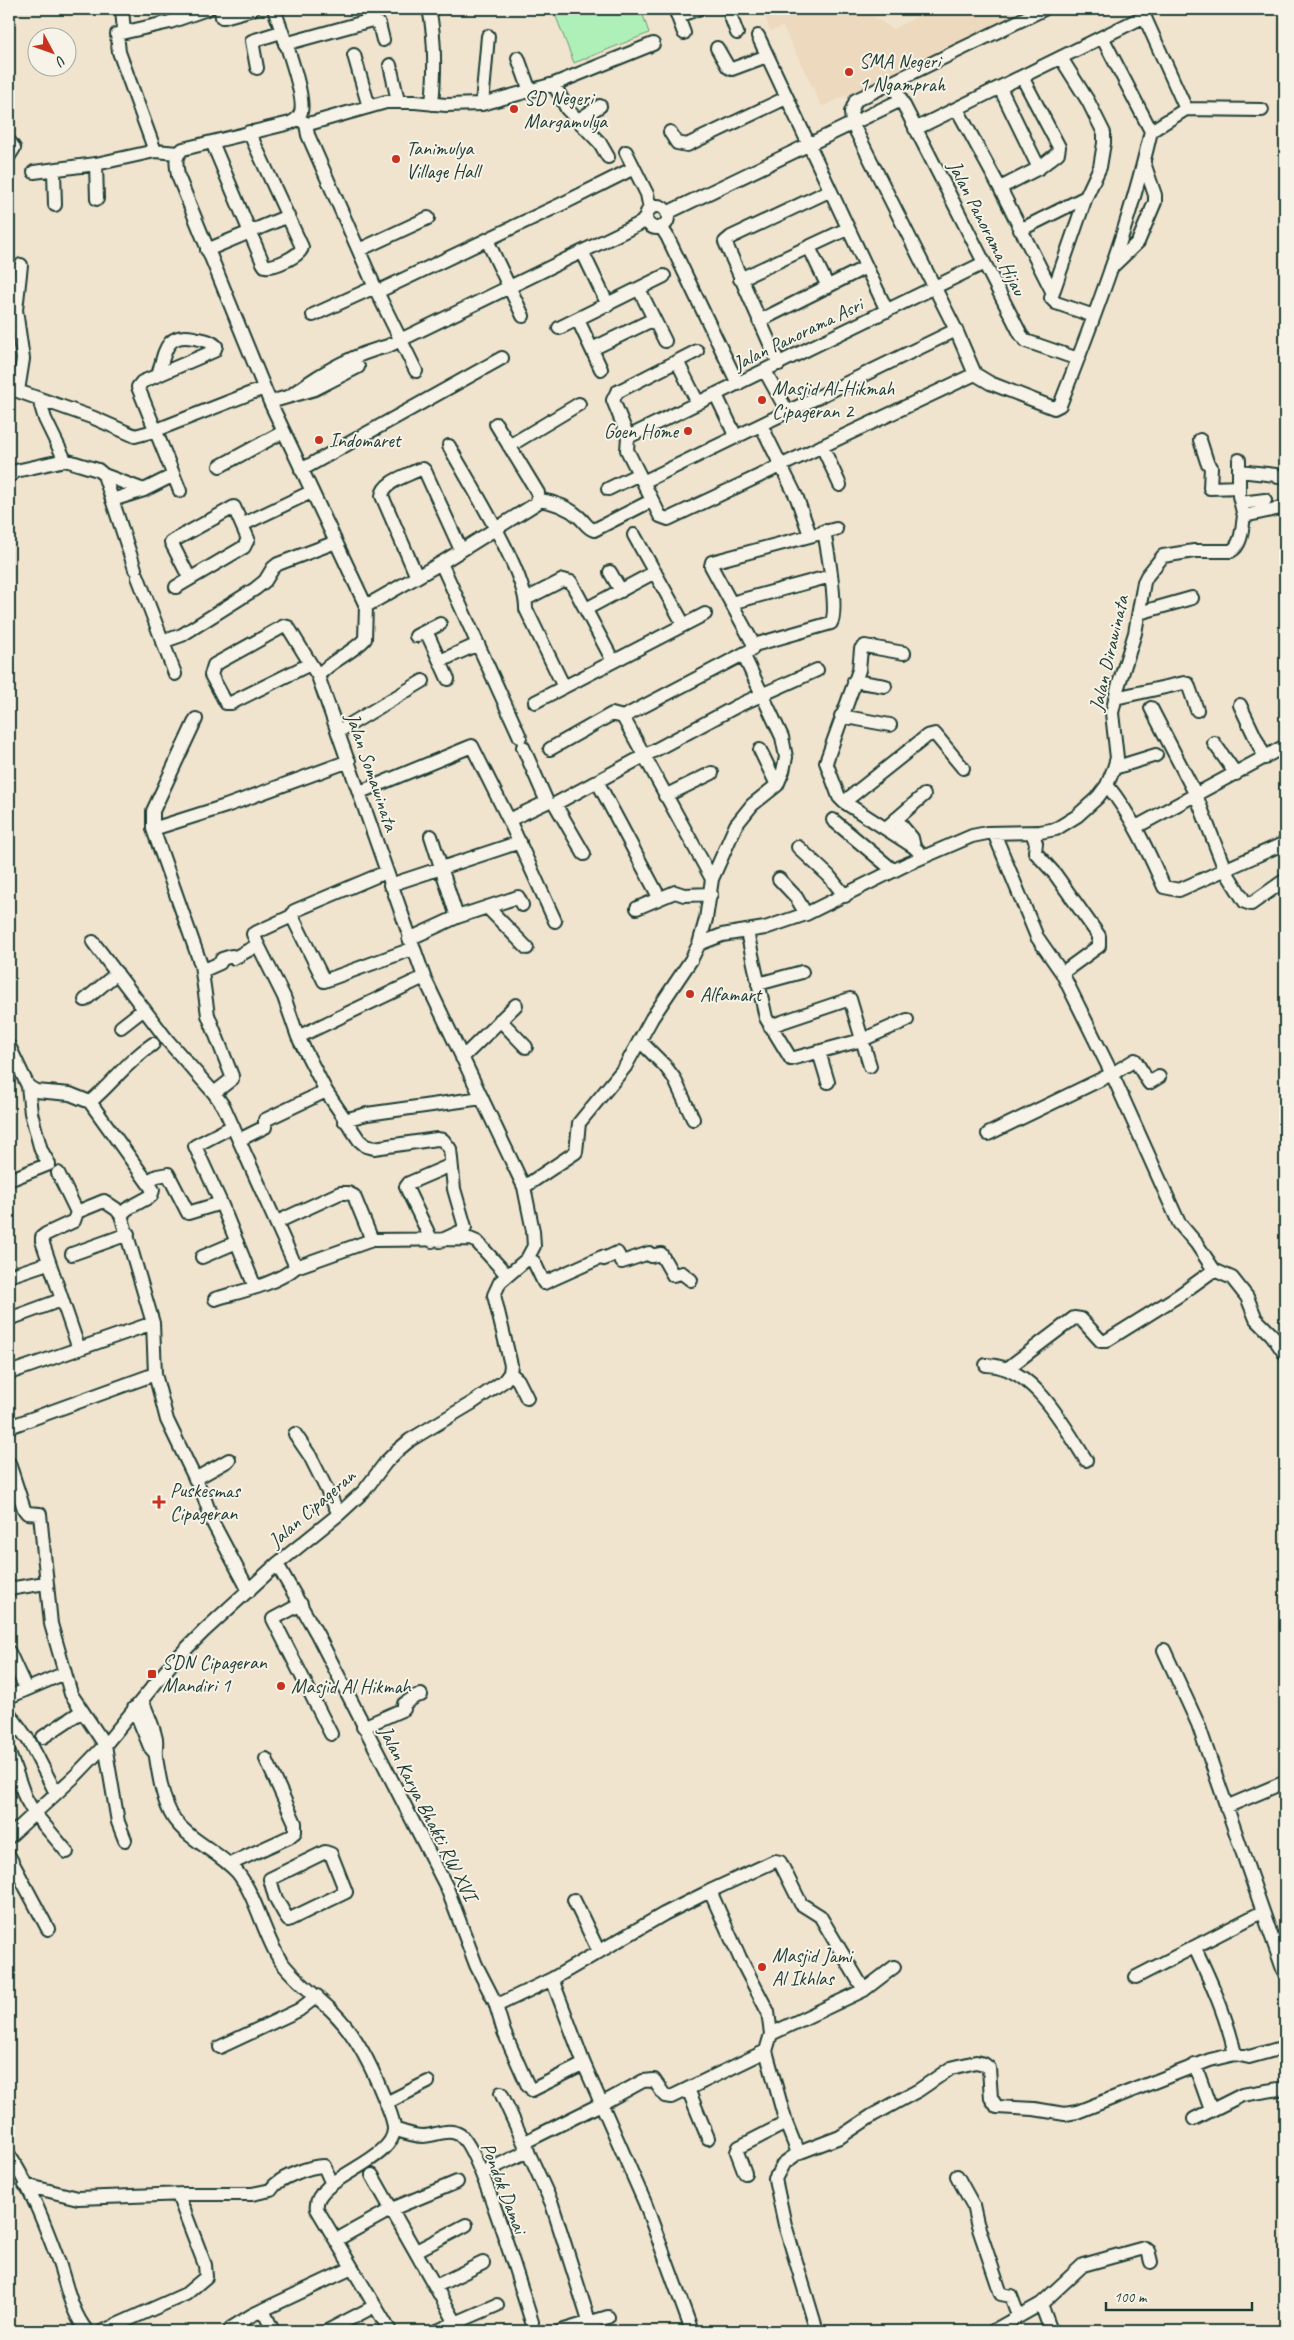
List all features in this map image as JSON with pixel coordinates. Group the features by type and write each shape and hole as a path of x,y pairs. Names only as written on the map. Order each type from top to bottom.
{"street":[{"path":"122,9 124,32"},
{"path":"156,151 118,52 117,34 186,13 208,9"},
{"path":"220,9 222,17 253,9"},
{"path":"274,9 301,94 302,121 376,290 416,371"},
{"path":"421,9 426,32 433,41"},
{"path":"428,9 433,29 435,59 432,104"},
{"path":"684,33 677,12 698,9"},
{"path":"728,9 737,33"},
{"path":"1044,9 856,100 851,112 852,123 956,330 975,374 990,383 1057,408 1060,405 1078,360 1111,268 1144,163 1151,131 1102,37"},
{"path":"915,129 1061,58 1143,13 1186,109"},
{"path":"257,68 252,41 283,38 372,20 379,24 383,40"},
{"path":"482,104 488,36"},
{"path":"758,36 829,191 887,311"},
{"path":"318,676 330,664 356,648 364,639 366,606 311,492 264,388 178,176 176,159 178,153 183,149 290,122 398,101 432,104 482,104 554,84 653,44"},
{"path":"716,48 728,67 732,69 766,56"},
{"path":"354,56 369,106"},
{"path":"518,58 530,91"},
{"path":"1061,58 1088,101 1104,133 1104,144 1100,166 1086,197 1070,248 1051,298 1056,303 1094,316"},
{"path":"390,65 398,101"},
{"path":"1000,188 1039,168 1058,153 1059,147 1022,77"},
{"name":"Jalan Panorama Hijau","path":"892,82 1026,341 1078,360"},
{"path":"554,84 564,105 600,143 608,157"},
{"path":"1000,88 1039,168"},
{"path":"670,132 677,143 688,146 786,98"},
{"path":"270,402 294,393 311,381 374,349 388,346 657,219 681,205 901,100"},
{"path":"578,120 600,106"},
{"path":"957,109 1000,188 1053,293"},
{"path":"1151,131 1186,109 1262,110"},
{"path":"212,142 263,263 271,267 302,251 250,132"},
{"path":"9,141 14,148 9,156"},
{"path":"34,172 54,171 96,164 156,151 178,153"},
{"path":"626,152 738,384"},
{"path":"1111,268 1136,245 1155,202 1155,195 1144,163"},
{"path":"96,164 97,199"},
{"path":"313,315 376,290 487,240 634,168"},
{"path":"54,171 55,205"},
{"path":"779,364 725,245 727,241 829,191"},
{"path":"1020,230 1086,197"},
{"path":"207,250 288,216"},
{"path":"359,250 428,218"},
{"path":"740,279 847,229"},
{"path":"487,240 523,316"},
{"path":"809,247 828,286"},
{"path":"583,253 608,305"},
{"name":"Jalan Panorama Asri","path":"628,437 984,263"},
{"path":"21,265 16,310 23,359 14,389 135,436 154,431 264,388"},
{"path":"760,321 866,267"},
{"path":"560,328 664,276"},
{"path":"639,289 666,341"},
{"path":"592,349 654,319"},
{"path":"578,320 601,369"},
{"path":"608,489 641,478 736,437 956,330"},
{"path":"697,351 617,392 613,400 628,437 627,450 660,516 668,519 975,374"},
{"path":"301,470 502,358"},
{"path":"677,361 698,403"},
{"path":"765,371 787,411"},
{"path":"158,375 142,382 138,387 180,492"},
{"path":"716,395 736,437"},
{"path":"39,399 45,419 65,460"},
{"path":"509,446 579,404"},
{"path":"496,424 538,494 539,500"},
{"path":"761,425 802,508 810,535"},
{"path":"220,466 283,432"},
{"path":"1200,440 1207,462 1211,468 1210,488 1239,488"},
{"path":"449,446 494,528 526,598 526,609 564,687"},
{"path":"822,446 840,485"},
{"path":"9,476 16,470 65,460 98,470 104,475 144,490"},
{"path":"1278,477 1239,466 1239,488 1244,516 1285,507"},
{"path":"418,577 382,496 383,489 388,485 423,469 428,474 461,550"},
{"path":"104,475 136,573 175,674"},
{"path":"112,500 144,490 172,476"},
{"path":"242,525 311,492"},
{"path":"366,606 441,563 539,500 554,502 567,509 579,517 590,529 594,530 645,504"},
{"path":"1241,502 1265,500"},
{"path":"176,587 190,579 244,547 248,539 235,508 232,506 173,540 171,544 190,579"},
{"name":"Jalan Dirawinata","path":"698,944 717,937 747,932 806,914 894,871 919,852 972,836 994,833 1032,833 1056,828 1086,808 1107,785 1117,758 1112,713 1139,613 1144,582 1150,570 1163,556 1194,551 1231,551 1237,547 1239,542 1244,516"},
{"path":"550,749 612,714 624,717 751,650 754,645 831,623 834,615 830,530 712,562 711,566 754,645"},
{"path":"634,535 684,625"},
{"path":"162,642 182,635 255,589 265,582 273,568 278,564 336,542"},
{"path":"441,563 547,802 509,820"},
{"path":"610,572 620,590"},
{"path":"586,609 655,572"},
{"path":"731,603 831,576"},
{"path":"526,598 567,580 571,582 613,662"},
{"path":"1139,613 1192,598"},
{"path":"535,702 705,614"},
{"path":"440,624 421,634 440,661 448,679"},
{"name":"Jalan Somawinata","path":"310,664 231,703 226,703 211,676 214,665 284,626 288,627 318,676 339,731 390,885 424,977 524,1187"},
{"path":"440,661 478,644"},
{"path":"904,652 863,647 859,670 826,762 839,797 844,802 886,828 919,852"},
{"path":"527,1398 518,1380 510,1373 509,1353 494,1294 500,1282 527,1260 532,1253 534,1239 524,1187 576,1152 579,1123 612,1084 640,1041 652,1018 680,979 698,944 711,894 712,879 736,825 746,811 777,785 786,757 782,737 743,654"},
{"path":"584,854 555,804 644,755 762,694 817,670"},
{"path":"339,731 423,681"},
{"path":"854,682 885,686"},
{"path":"1115,698 1184,683 1188,684 1197,710"},
{"path":"1240,706 1265,758"},
{"path":"1151,708 1196,795 1225,870 1245,902 1251,904 1285,880"},
{"path":"842,716 890,725"},
{"path":"624,717 712,879"},
{"path":"196,719 153,811 153,829 202,971 208,1014 232,1076 214,1093"},
{"path":"844,802 927,736 935,734 963,768"},
{"path":"1214,743 1236,774"},
{"path":"360,792 472,746 520,842 555,921"},
{"path":"1136,827 1285,746"},
{"path":"760,750 777,785"},
{"path":"1114,768 1156,755"},
{"path":"153,829 349,761"},
{"path":"666,796 712,773"},
{"path":"597,782 659,897"},
{"path":"1107,785 1136,827 1164,887 1179,890 1285,843"},
{"path":"886,828 924,795"},
{"path":"896,819 912,838 919,852"},
{"path":"833,820 894,871"},
{"path":"994,833 1037,937 1062,973 1112,1074 1179,1223 1196,1243 1214,1270 1232,1278 1247,1297 1256,1319 1272,1335 1285,1354"},
{"path":"1032,833 1036,843 1035,852 1055,874 1099,936 1099,946 1062,973"},
{"path":"431,836 457,917"},
{"path":"390,885 441,870 520,842"},
{"path":"798,847 829,876 845,896"},
{"path":"386,872 311,903 294,911 292,916 253,934 284,997 298,1037 326,1091 359,1140 366,1146 374,1148 443,1140 450,1149 454,1189 466,1227 464,1230 436,1241"},
{"path":"779,879 796,897 806,914"},
{"path":"637,908 659,897 676,892 684,895 711,894"},
{"path":"292,916 324,981 411,944 457,917 520,897 522,905"},
{"path":"487,907 527,948"},
{"path":"747,932 766,1018 791,1059 862,1040 907,1020"},
{"path":"93,942 168,1041 214,1093 234,1126 296,1267"},
{"path":"202,971 220,963 222,960 232,956 234,958 258,945"},
{"path":"758,984 802,972"},
{"path":"85,1000 117,973"},
{"path":"298,1037 424,977"},
{"path":"770,1026 850,999 870,1066"},
{"path":"462,1058 516,1005"},
{"path":"121,1027 144,1008"},
{"path":"500,1020 526,1047"},
{"path":"640,1041 674,1078 692,1119"},
{"path":"90,1102 115,1079 134,1056 153,1044"},
{"path":"9,1046 28,1086 28,1104 41,1150 49,1164 9,1180"},
{"path":"819,1052 828,1082"},
{"path":"988,1134 1112,1074 1135,1060 1149,1083 1159,1077"},
{"path":"28,1086 36,1091 70,1094 90,1102 147,1181 152,1190 151,1196 127,1209 121,1215"},
{"path":"239,1140 264,1126 266,1120 326,1091"},
{"path":"344,1120 367,1114 482,1098"},
{"path":"234,1126 195,1146 221,1203 254,1287"},
{"path":"436,1241 406,1187 409,1183 451,1165"},
{"path":"58,1173 77,1212 74,1221 42,1238 48,1263 79,1349"},
{"path":"147,1181 157,1176 168,1174 188,1213 221,1203"},
{"path":"277,1222 340,1194 348,1193 354,1196 372,1240"},
{"path":"77,1212 104,1201 121,1215 153,1323 156,1374 167,1420 214,1525 249,1591"},
{"path":"72,1254 128,1234"},
{"path":"215,1299 254,1287 288,1274 296,1267 372,1240 436,1241 470,1239 477,1242 507,1275"},
{"path":"202,1257 237,1242"},
{"path":"527,1260 534,1262 544,1283 617,1253 622,1262 649,1253 651,1256 661,1254 673,1275 682,1272 691,1280"},
{"path":"9,1276 48,1263"},
{"path":"1008,1368 1078,1317 1101,1341 1106,1341 1178,1296 1214,1270"},
{"path":"9,1319 61,1300"},
{"path":"9,1374 153,1323"},
{"path":"986,1365 1008,1368 1039,1393 1062,1422 1086,1460"},
{"name":"Jalan Cipageran","path":"9,1837 105,1745 138,1704 204,1631 277,1564 339,1514 364,1490 386,1462 405,1444 504,1382 510,1373"},
{"path":"9,1427 156,1374"},
{"path":"295,1434 310,1456 339,1514"},
{"path":"195,1479 229,1460"},
{"path":"9,1463 24,1509 27,1513 40,1514 45,1584 51,1624 71,1694 105,1745 118,1822 125,1840"},
{"name":"Jalan Karya Bhakti RW XVI","path":"277,1564 301,1604 447,1888 476,1964 495,2002 504,2032 530,2088 584,2064"},
{"path":"9,1589 45,1584"},
{"path":"301,1604 273,1619 331,1734"},
{"path":"1164,1650 1198,1724 1285,1975"},
{"path":"9,1652 26,1689"},
{"path":"9,1697 66,1673"},
{"path":"363,1727 404,1709 404,1704 421,1695"},
{"path":"138,1704 150,1747 156,1754 165,1795 173,1817 195,1841 230,1864 245,1884 269,1942 283,1964 348,2028 361,2047 386,2103 394,2129 386,2144 365,2163 320,2193 316,2204 317,2209 390,2331"},
{"path":"43,1738 82,1711"},
{"path":"9,1713 29,1741 56,1793"},
{"path":"9,1753 25,1797 34,1813 67,1852"},
{"path":"230,1864 289,1837 295,1832 295,1823 266,1759"},
{"path":"1226,1807 1285,1782"},
{"path":"325,1852 331,1854 347,1889 344,1894 290,1920 286,1918 275,1897 269,1882 273,1876 325,1852"},
{"path":"9,1856 48,1929"},
{"path":"495,2002 502,2003 552,1980 664,1914 775,1861 780,1862 801,1904 820,1916 864,1990"},
{"path":"710,1891 740,1958 768,2012 771,2034 766,2051 786,2123 798,2153"},
{"path":"253,1903 275,1897"},
{"path":"574,1900 600,1952"},
{"path":"1136,1977 1262,1912"},
{"path":"1195,1948 1214,1989 1231,2035 1235,2054"},
{"path":"771,2034 864,1990 894,1967"},
{"path":"552,1980 584,2064 645,2204 692,2331"},
{"path":"220,2047 299,2010 317,1996"},
{"path":"816,2331 785,2225 775,2179 783,2164 798,2153 840,2137 873,2115 919,2090 951,2068 968,2063 984,2064 990,2068 991,2098 997,2107 1034,2109 1065,2114 1077,2112 1195,2066 1235,2054 1249,2057 1285,2047"},
{"path":"482,2173 647,2079 656,2082 664,2096 668,2098 766,2051"},
{"path":"1195,2066 1211,2110"},
{"path":"386,2103 428,2082"},
{"path":"1194,2119 1242,2095 1285,2088"},
{"path":"688,2089 708,2138"},
{"path":"501,2093 552,2204 589,2322"},
{"path":"745,2173 737,2152 739,2147 786,2123"},
{"name":"Pondok Damai","path":"394,2129 424,2136 452,2132 461,2136 482,2173 532,2322"},
{"path":"9,2155 25,2185 54,2251 76,2311 87,2331"},
{"path":"25,2185 78,2198 252,2194 271,2190 273,2185 315,2166 324,2166 332,2184"},
{"path":"372,2175 456,2323"},
{"path":"957,2176 974,2205 977,2223 1001,2294 1012,2297 1018,2316"},
{"path":"336,2240 392,2209 458,2182"},
{"path":"102,2331 186,2294 206,2277 205,2265 178,2195"},
{"path":"416,2251 466,2225"},
{"path":"993,2331 1041,2304 1083,2266 1144,2248 1148,2250 1151,2262"},
{"path":"436,2286 483,2263"},
{"path":"231,2328 263,2310 352,2268"},
{"path":"1041,2304 1051,2331"},
{"path":"437,2331 497,2305"},
{"path":"327,2331 375,2306"},
{"path":"263,2310 274,2331"},
{"path":"561,2331 608,2317"}],"shaded area":[{"name":"SMA Negeri 1 Ngamprah","path":"772,9 862,9 893,29 931,9 1009,9 1012,16 822,107 783,27 770,31 763,12"}],"green space":[{"path":"553,9 641,9 649,33 574,63"}],"place":[{"name":"SMA Negeri 1 Ngamprah","path":"849,72"},
{"name":"SD Negeri Margamulya","path":"514,109"},
{"name":"Tanimulya Village Hall","path":"396,159"},
{"name":"Masjid Al-Hikmah Cipageran 2","path":"762,400"},
{"name":"Goen Home","path":"688,431"},
{"name":"Indomaret","path":"319,440"},
{"name":"Alfamart","path":"690,994"},
{"name":"Puskesmas Cipageran","path":"159,1502"},
{"name":"SDN Cipageran Mandiri 1","path":"152,1674"},
{"name":"Masjid Al Hikmah","path":"281,1686"},
{"name":"Masjid Jami Al Ikhlas","path":"762,1967"}]}
